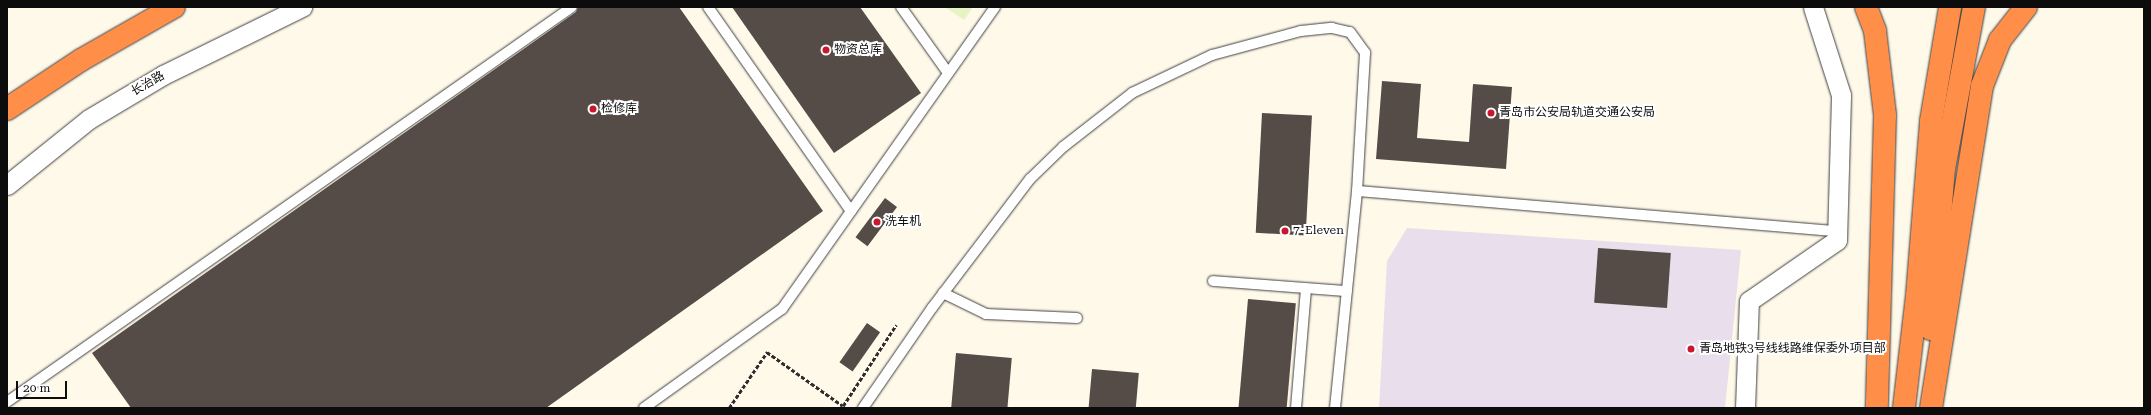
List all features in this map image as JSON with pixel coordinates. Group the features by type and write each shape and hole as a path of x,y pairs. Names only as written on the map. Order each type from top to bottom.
{"highway":[{"path":"7,109 81,60 174,7"},
{"path":"1866,7 1875,31 1885,115 1877,408"},
{"path":"1904,408 1917,296 1931,121 1950,7"},
{"path":"1930,408 1930,347 1944,169 1974,7"},
{"path":"1930,408 1982,86 2000,40 2026,7"}],"street":[{"name":"长治路","path":"7,184 95,115 220,45 302,7"},
{"path":"1745,408 1749,301 1837,240 1841,95 1813,7"}],"lane":[{"path":"7,402 572,7"},
{"path":"708,7 851,211"},
{"path":"901,7 948,73"},
{"path":"644,408 782,309 995,7"},
{"path":"863,408 942,293 1030,179 1063,147 1132,92 1212,55 1300,31 1332,28 1350,32 1365,54 1357,191 1335,408"},
{"path":"1357,191 1837,231"},
{"path":"1213,281 1347,291"},
{"path":"1296,408 1306,288"},
{"path":"942,293 986,314 1077,318"}],"path":[{"path":"729,408 767,352 843,406 896,325"}],"shaded area":[{"path":"1407,228 1741,250 1725,408 1379,408 1387,261"}],"green space":[{"path":"945,7 973,7 964,20"}],"building":[{"name":"检修库","path":"578,7 679,7 823,211 546,408 131,408 92,353 576,12"},
{"name":"物资总库","path":"732,7 860,7 921,93 834,153"},
{"name":"青岛市公安局轨道交通公安局","path":"1382,81 1421,84 1417,138 1469,142 1473,84 1512,87 1506,169 1376,159"},
{"path":"1262,113 1312,116 1306,235 1256,233"},
{"name":"洗车机","path":"885,198 897,207 867,246 856,237"},
{"path":"1598,248 1671,253 1667,308 1594,303"},
{"path":"1248,299 1296,303 1287,408 1239,408"},
{"path":"867,323 880,332 853,371 839,362"},
{"path":"956,353 1012,358 1007,408 951,408"},
{"path":"1092,369 1139,373 1136,408 1089,408"}],"place":[{"name":"物资总库","path":"826,50"},
{"name":"检修库","path":"593,109"},
{"name":"青岛市公安局轨道交通公安局","path":"1491,113"},
{"name":"洗车机","path":"877,222"},
{"name":"7-Eleven","path":"1285,231"},
{"name":"青岛地铁3号线线路维保委外项目部","path":"1691,349"}]}
